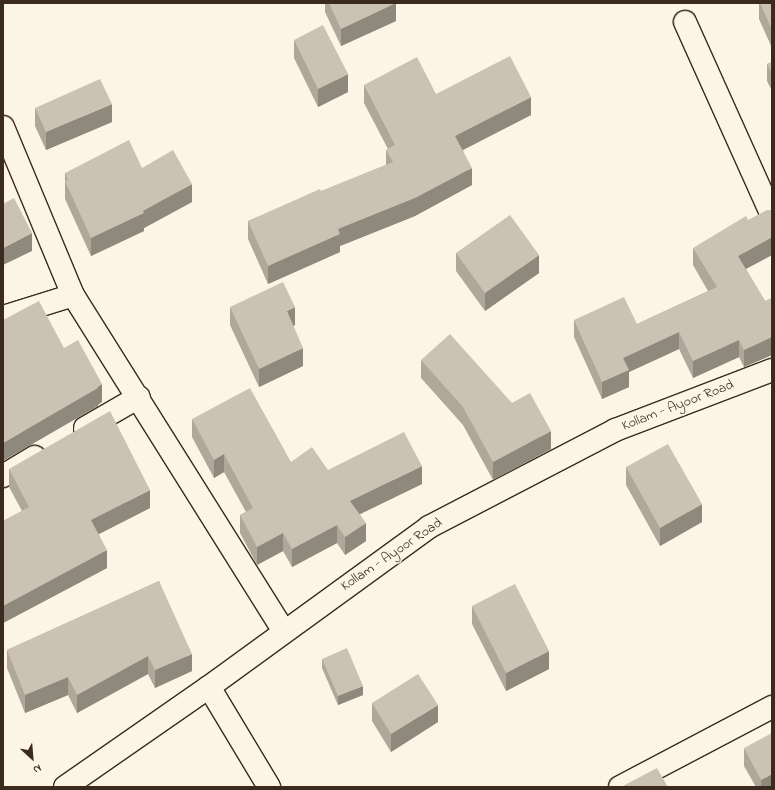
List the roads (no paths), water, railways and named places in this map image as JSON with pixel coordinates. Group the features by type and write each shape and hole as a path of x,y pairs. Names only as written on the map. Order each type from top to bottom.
{"street":[{"path":"685,22 772,216"},
{"path":"3,127 73,295 139,397 284,631"},
{"path":"3,317 73,295"},
{"name":"Kollam - Ayoor Road","path":"65,787 209,687 429,527 615,430 772,370"},
{"path":"71,436 139,397"},
{"path":"3,476 50,448"},
{"path":"209,687 269,787"},
{"path":"620,787 772,707"}]}
